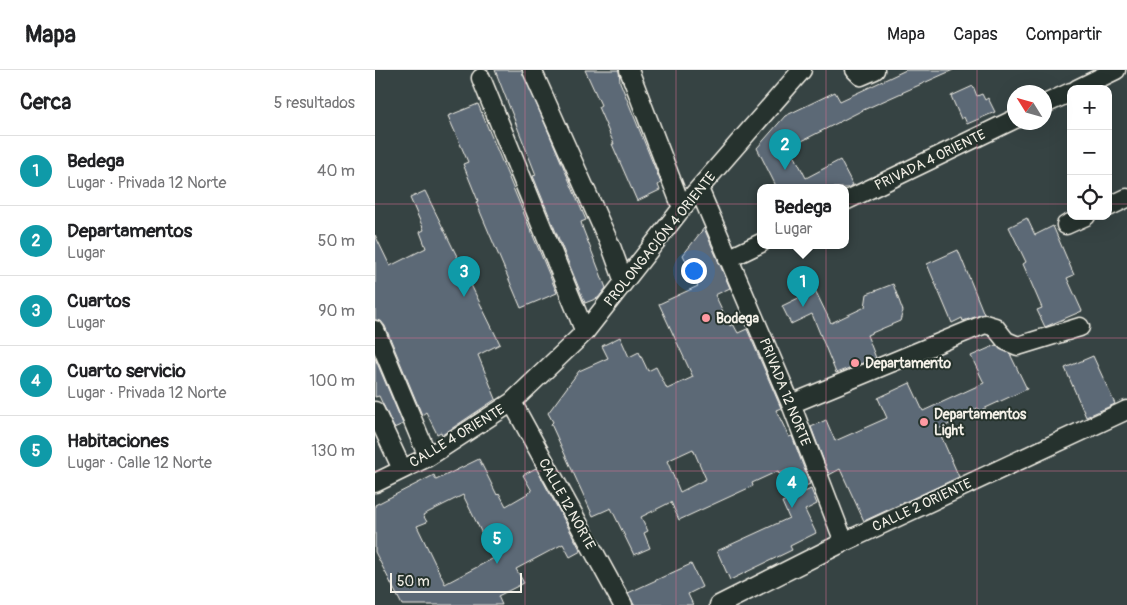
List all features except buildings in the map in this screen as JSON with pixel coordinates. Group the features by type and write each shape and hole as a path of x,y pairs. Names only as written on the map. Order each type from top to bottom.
{"street":[{"path":"532,70 612,249 624,282"},
{"path":"629,70 682,208"},
{"name":"PROLONGACIÓN 4 ORIENTE","path":"512,402 585,332 682,208 802,70"},
{"path":"855,70 861,76 875,70"},
{"path":"1085,85 1115,70"},
{"path":"481,78 585,332"},
{"path":"1052,101 1067,94"},
{"name":"PRIVADA 4 ORIENTE","path":"849,200 1007,123"},
{"name":"PRIVADA 12 NORTE","path":"699,189 791,404 843,542"},
{"path":"1112,204 1127,198"},
{"path":"1066,225 1077,220"},
{"path":"728,259 757,245"},
{"path":"791,404 985,324 995,327 1006,342 1018,346 1079,327"},
{"path":"375,330 428,457"},
{"name":"CALLE 4 ORIENTE","path":"375,483 428,457 512,402"},
{"name":"CALLE 12 NORTE","path":"512,402 623,605"},
{"name":"CALLE 2 ORIENTE","path":"719,605 843,542 1127,410"},
{"path":"375,412 402,470"}],"place":[{"name":"Departamentos","path":"785,170"},
{"name":"Cuartos","path":"464,297"},
{"name":"Bedega","path":"803,307"},
{"name":"Bodega","path":"706,318"},
{"name":"Departamento","path":"855,363"},
{"name":"Departamentos Light","path":"924,422"},
{"name":"Cuarto servicio","path":"792,508"},
{"name":"Habitaciones","path":"497,564"}]}
